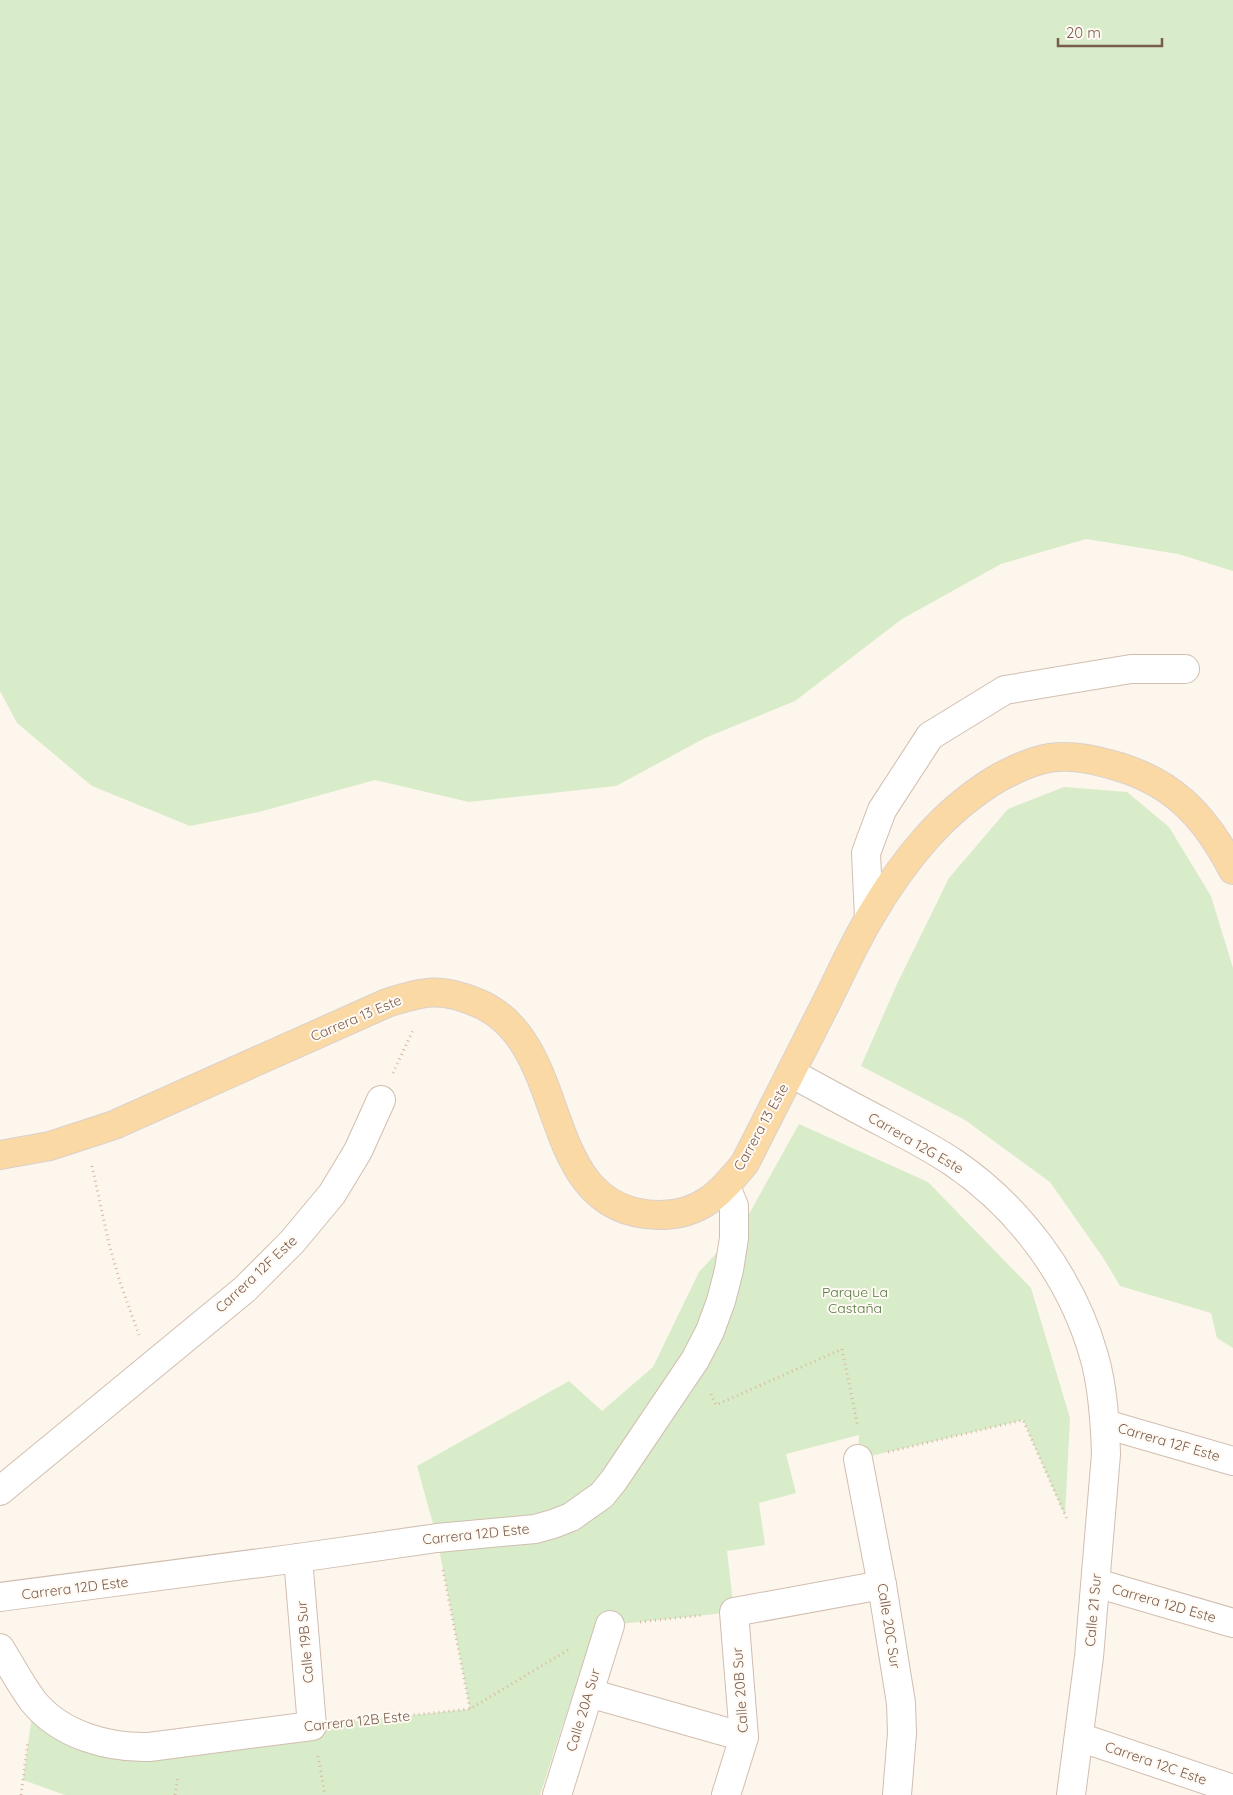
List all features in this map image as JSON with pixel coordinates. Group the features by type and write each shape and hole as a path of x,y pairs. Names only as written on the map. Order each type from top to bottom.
{"main road":[{"name":"Carrera 13 Este","path":"0,1156 50,1146 89,1135 387,1003 431,992 450,994 488,1007 504,1019 518,1034 531,1053 568,1150 576,1166 599,1194 614,1204 632,1211 650,1215 680,1213 702,1205 726,1187 745,1163 869,918 894,878 928,835 961,803 985,786 1018,767 1049,758 1084,757 1121,767 1157,782 1187,803 1211,832 1233,870"}],"street":[{"path":"869,918 866,854 882,810 930,736 1005,690 1131,669 1185,669"},
{"name":"Carrera 12G Este","path":"790,1073 915,1139 953,1162 986,1187 1010,1210 1049,1260 1067,1290 1083,1323 1094,1356 1105,1424"},
{"name":"Carrera 12F Este","path":"0,1491 245,1289 292,1242 332,1194 358,1151 381,1100"},
{"name":"Carrera 12D Este","path":"0,1597 436,1538 535,1529 571,1517 588,1507 602,1495 614,1480 695,1360 710,1331 721,1301 729,1270 734,1238 734,1206 726,1187"},
{"name":"Carrera 12F Este","path":"1105,1424 1233,1461"},
{"name":"Calle 21 Sur","path":"1071,1795 1089,1658 1096,1583 1106,1454 1105,1424"},
{"name":"Calle 20C Sur","path":"858,1459 882,1585 901,1703 902,1733 897,1795"},
{"name":"Calle 19B Sur","path":"298,1558 312,1726"},
{"name":"Carrera 12D Este","path":"1096,1583 1233,1623"},
{"path":"734,1612 882,1585"},
{"name":"Calle 20B Sur","path":"726,1795 744,1737 734,1612"},
{"name":"Calle 20A Sur","path":"557,1795 610,1625"},
{"name":"Carrera 12B Este","path":"0,1648 34,1702 67,1728 93,1740 127,1747 149,1747 312,1726"},
{"path":"588,1693 744,1737"},
{"name":"Carrera 12C Este","path":"1079,1737 1233,1789"}],"path":[{"path":"381,1100 431,992"},
{"path":"89,1135 93,1170 109,1244 132,1318 152,1366"},
{"path":"695,1360 716,1405 842,1349 860,1435 858,1459 1023,1420 1069,1524"},
{"path":"436,1538 470,1709"},
{"name":"Carrera 12B Este","path":"312,1726 470,1709 610,1625 734,1612"},
{"path":"21,1795 34,1702"},
{"path":"312,1726 326,1795"}],"green space":[{"path":"0,0 1233,0 1233,571 1178,554 1086,539 1001,564 902,619 795,701 705,738 616,786 469,802 375,780 259,812 190,826 92,786 17,723 0,691"},
{"path":"1064,787 1127,792 1169,827 1211,896 1233,968 1233,1348 1217,1338 1211,1313 1120,1286 1104,1259 1050,1182 965,1120 861,1066 897,984 949,878 1008,809"},
{"name":"Parque La Castaña","path":"799,1124 928,1182 1031,1288 1070,1418 1065,1516 1023,1420 858,1459 859,1435 786,1454 796,1493 759,1503 765,1545 727,1551 734,1612 610,1625 592,1635 540,1795 65,1795 23,1780 34,1702 86,1738 312,1726 470,1709 437,1538 417,1466 569,1381 602,1411 653,1367 699,1272 744,1223"}]}
